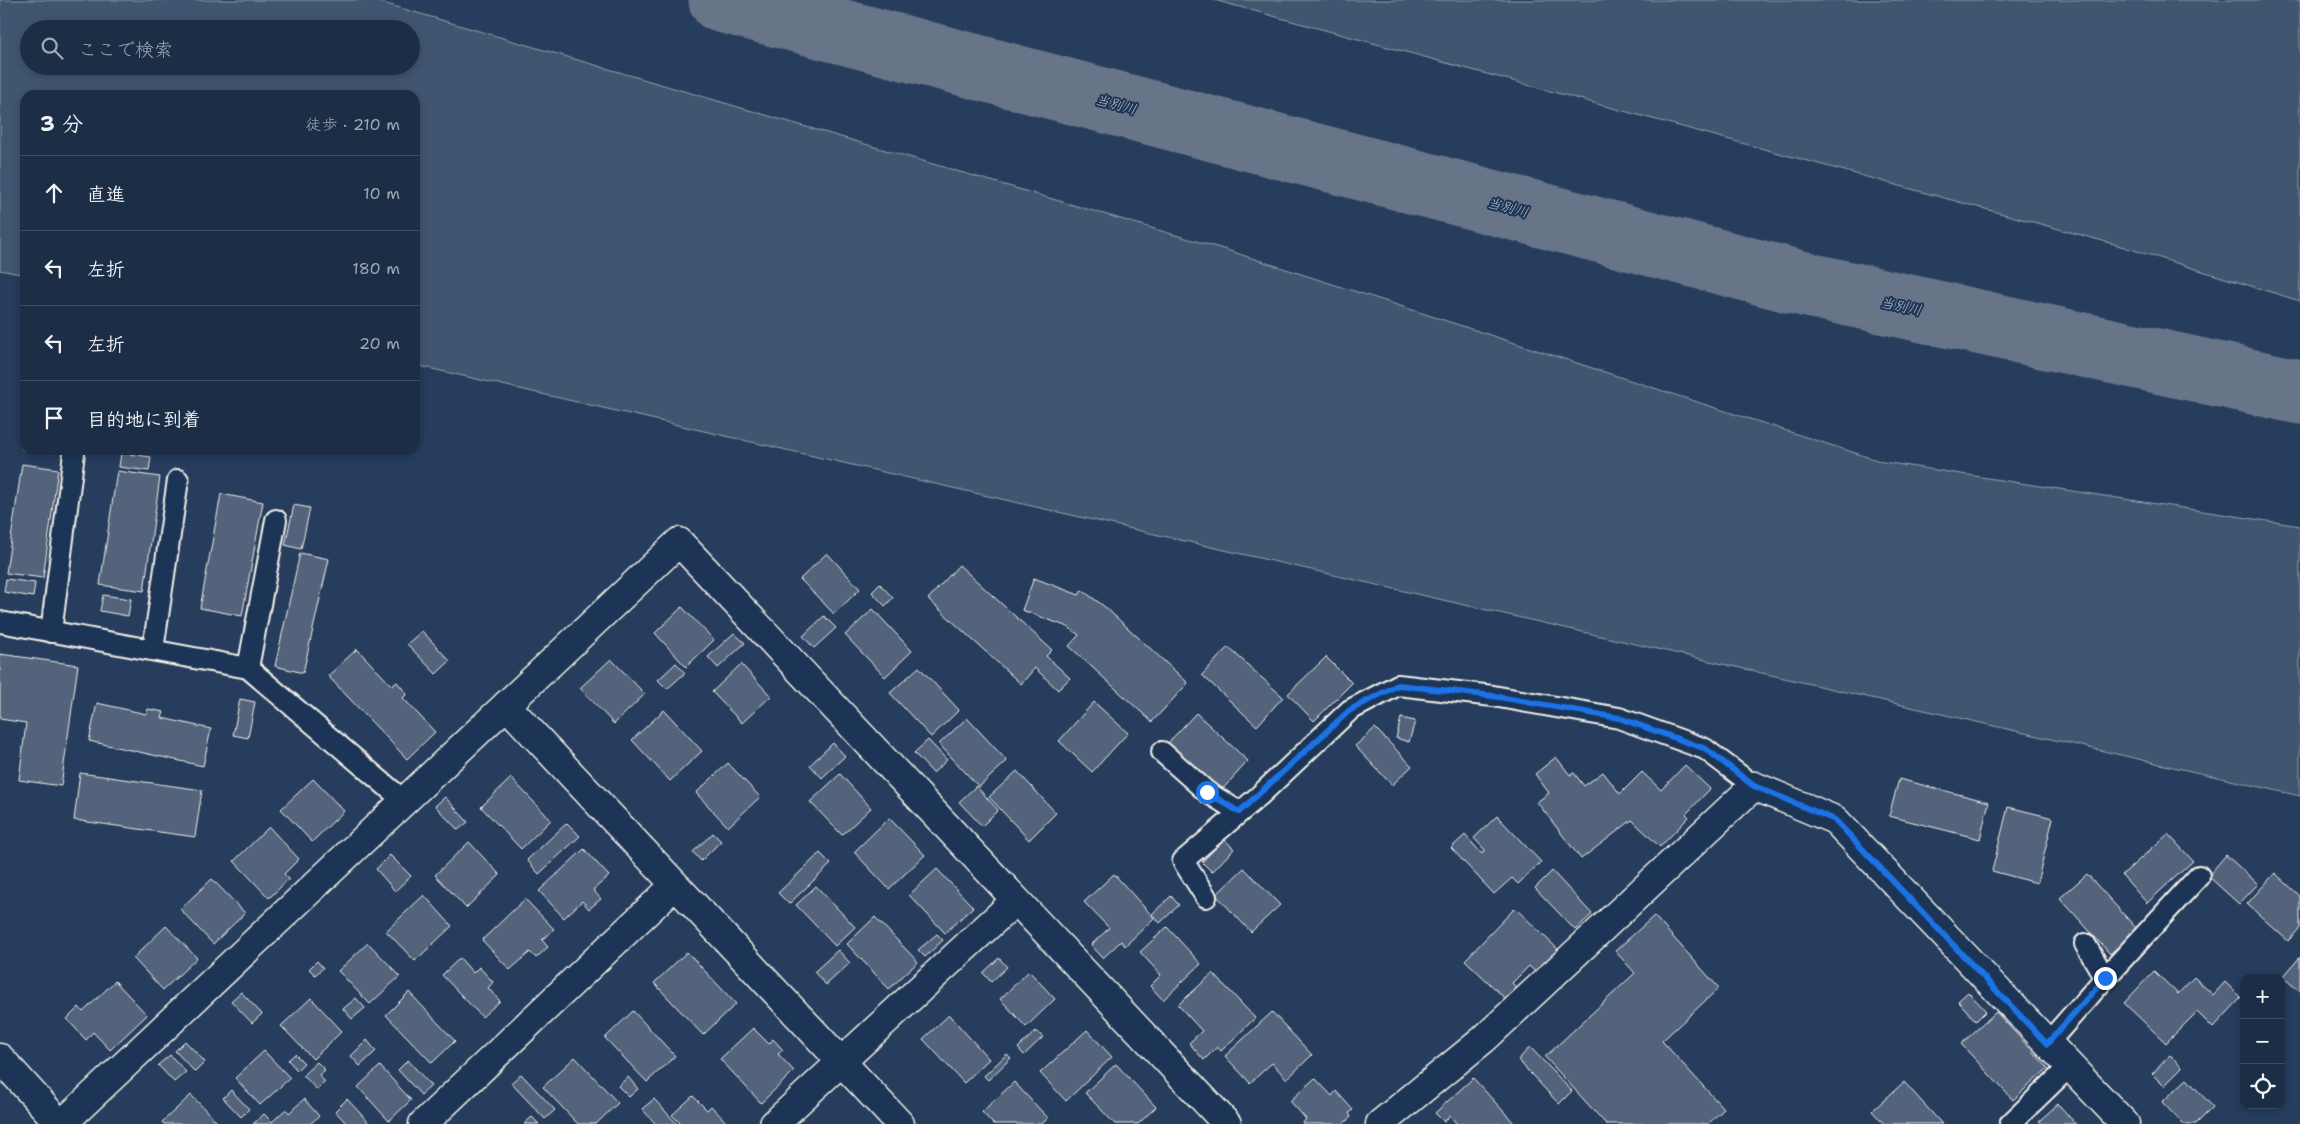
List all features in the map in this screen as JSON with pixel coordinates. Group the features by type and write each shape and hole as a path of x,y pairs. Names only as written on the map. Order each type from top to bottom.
{"street":[{"path":"0,1058 61,1124 679,542 1227,1124"},
{"path":"506,705 900,1124"},
{"path":"1380,1124 1484,1039 1754,786 1835,820 2125,1124"},
{"path":"423,1124 675,885"},
{"path":"774,1124 840,1060 1016,900"}],"lane":[{"path":"51,632 74,455"},
{"path":"153,650 178,480"},
{"path":"248,668 276,520"},
{"path":"0,622 248,668 404,801"},
{"path":"1206,897 1183,861 1350,710 1398,685 1493,696 1619,718 1706,749 1754,786"},
{"path":"1162,752 1207,792 1239,812"},
{"path":"2047,1044 2199,876"},
{"path":"2084,944 2105,978"},
{"path":"2010,1124 2069,1067"}],"shaded area":[{"path":"0,0 373,0 1230,251 1883,462 2300,526 2300,796 420,366 420,90 20,90 20,274 0,270"},
{"path":"1214,0 2300,0 2300,301 2114,244"}],"building":[{"path":"121,455 151,457 149,471 119,467"},
{"path":"22,464 58,469 43,578 6,573"},
{"path":"117,471 160,477 144,591 100,585"},
{"path":"221,494 263,502 242,616 200,608"},
{"path":"294,505 310,508 301,549 285,545"},
{"path":"300,553 329,559 303,673 275,666"},
{"path":"827,553 860,589 834,614 800,579"},
{"path":"959,565 1052,650 1046,656 1070,678 1058,690 1035,668 1021,684 928,599"},
{"path":"1034,578 1079,595 1082,590 1105,607 1188,683 1152,722 1069,646 1079,635 1068,627 1022,610"},
{"path":"6,579 35,583 33,597 4,592"},
{"path":"880,584 893,598 885,606 872,592"},
{"path":"103,595 131,599 128,616 100,611"},
{"path":"682,607 714,640 686,667 655,633"},
{"path":"873,609 912,651 885,677 845,635"},
{"path":"824,616 836,628 814,648 803,636"},
{"path":"422,631 450,661 436,674 407,644"},
{"path":"734,633 745,643 718,668 708,657"},
{"path":"1228,647 1283,697 1257,726 1202,675"},
{"path":"357,649 392,686 397,682 407,694 403,698 435,732 407,759 328,676"},
{"path":"0,654 78,665 61,786 19,780 26,723 0,719"},
{"path":"1326,657 1352,683 1314,721 1288,694"},
{"path":"611,659 645,694 614,724 580,688"},
{"path":"676,663 685,673 667,689 658,680"},
{"path":"741,664 771,696 742,723 712,692"},
{"path":"919,667 959,710 931,737 890,693"},
{"path":"240,699 255,702 248,738 233,735"},
{"path":"1094,702 1128,733 1092,772 1059,741"},
{"path":"97,703 146,714 148,709 164,712 162,718 211,729 203,766 89,741"},
{"path":"664,710 702,751 670,781 632,740"},
{"path":"1196,713 1248,761 1220,792 1167,744"},
{"path":"967,718 1007,761 979,787 939,744"},
{"path":"1401,718 1415,721 1409,742 1396,738"},
{"path":"1375,728 1412,766 1392,785 1355,746"},
{"path":"928,740 947,760 933,773 914,753"},
{"path":"833,743 845,756 822,778 810,765"},
{"path":"1556,757 1570,775 1574,773 1584,786 1603,772 1620,794 1642,772 1661,790 1685,765 1710,789 1686,814 1689,817 1660,847 1632,820 1581,859 1537,802 1549,793 1535,774"},
{"path":"728,763 760,797 728,827 696,793"},
{"path":"1017,771 1056,813 1029,840 989,797"},
{"path":"80,773 202,790 195,837 74,820"},
{"path":"840,774 871,808 842,835 810,802"},
{"path":"511,778 551,820 521,849 481,807"},
{"path":"313,779 344,811 312,842 281,809"},
{"path":"1899,779 1989,802 1980,839 1889,816"},
{"path":"976,786 998,810 982,826 959,802"},
{"path":"445,797 468,822 458,830 435,806"},
{"path":"2008,807 2053,818 2037,883 1992,871"},
{"path":"1497,816 1541,862 1518,884 1512,878 1494,894 1451,848 1465,835 1482,854 1485,850 1474,838"},
{"path":"889,818 925,855 889,889 854,852"},
{"path":"567,823 580,836 539,874 527,860"},
{"path":"269,827 299,859 284,874 289,879 269,898 234,861"},
{"path":"713,833 721,841 701,861 693,852"},
{"path":"2168,834 2193,861 2147,903 2122,875"},
{"path":"1224,839 1234,849 1212,872 1202,862"},
{"path":"469,842 500,875 466,908 435,875"},
{"path":"584,849 609,876 593,890 601,899 589,909 582,901 564,918 539,891"},
{"path":"820,853 831,864 789,904 778,893"},
{"path":"390,855 411,876 395,891 376,869"},
{"path":"2226,855 2258,884 2239,904 2208,876"},
{"path":"1244,868 1280,905 1251,932 1216,895"},
{"path":"937,869 973,907 945,933 909,895"},
{"path":"1552,871 1592,914 1575,930 1535,888"},
{"path":"2275,873 2300,896 2300,928 2288,941 2247,904"},
{"path":"1114,874 1154,918 1125,946 1121,941 1103,958 1091,945 1109,928 1084,902"},
{"path":"2087,874 2137,929 2110,954 2060,898"},
{"path":"212,879 245,913 213,944 180,909"},
{"path":"816,886 855,927 835,946 796,905"},
{"path":"424,895 452,926 415,961 386,931"},
{"path":"1171,896 1179,905 1160,923 1152,914"},
{"path":"525,899 554,929 542,940 548,947 536,958 530,952 510,970 482,940"},
{"path":"1515,908 1564,955 1542,978 1529,966 1512,983 1520,991 1510,1003 1465,960"},
{"path":"1654,916 1719,988 1662,1041 1724,1109 1708,1124 1606,1124 1545,1057 1635,973 1615,951"},
{"path":"875,917 918,962 889,989 847,944"},
{"path":"166,926 197,958 163,990 133,958"},
{"path":"1167,927 1201,964 1163,1000 1150,986 1161,975 1140,952"},
{"path":"937,934 943,940 925,957 918,950"},
{"path":"368,943 400,976 370,1004 338,971"},
{"path":"838,950 850,963 826,985 814,972"},
{"path":"687,952 736,1004 703,1035 654,983"},
{"path":"2300,957 2300,992 2285,979 2285,975"},
{"path":"460,958 473,973 479,967 493,982 488,988 500,1001 482,1017 442,975"},
{"path":"999,958 1007,967 991,982 983,973"},
{"path":"317,961 323,968 315,975 309,969"},
{"path":"1029,971 1055,999 1026,1027 1000,999"},
{"path":"2154,971 2178,994 2194,977 2213,995 2225,982 2240,997 2213,1028 2197,1012 2166,1043 2124,1003"},
{"path":"1213,973 1255,1018 1221,1051 1217,1047 1204,1060 1189,1043 1202,1031 1178,1005"},
{"path":"115,981 147,1015 110,1050 93,1032 86,1040 67,1019 79,1007 83,1012"},
{"path":"241,992 262,1014 252,1023 231,1001"},
{"path":"409,992 455,1041 432,1063 386,1015"},
{"path":"1968,992 1986,1011 1976,1021 1958,1001"},
{"path":"311,998 342,1031 313,1059 281,1026"},
{"path":"356,998 365,1008 352,1019 343,1009"},
{"path":"633,1011 675,1056 647,1082 605,1038"},
{"path":"1272,1012 1312,1055 1287,1079 1272,1063 1250,1083 1225,1056"},
{"path":"1996,1012 2048,1068 2013,1100 1961,1044"},
{"path":"949,1015 989,1059 964,1083 923,1039"},
{"path":"753,1028 769,1044 773,1039 783,1050 778,1054 794,1071 761,1103 720,1059"},
{"path":"1087,1030 1112,1057 1066,1101 1040,1073"},
{"path":"1036,1031 1043,1037 1024,1055 1018,1048"},
{"path":"367,1040 376,1051 360,1066 351,1056"},
{"path":"185,1041 205,1062 195,1072 175,1051"},
{"path":"1530,1047 1572,1091 1559,1104 1518,1060"},
{"path":"264,1051 290,1078 260,1105 235,1078"},
{"path":"295,1054 304,1063 297,1070 288,1060"},
{"path":"1007,1054 1011,1058 988,1080 984,1076"},
{"path":"170,1055 186,1072 174,1082 158,1065"},
{"path":"2170,1055 2182,1068 2164,1086 2152,1074"},
{"path":"575,1057 618,1103 596,1124 578,1124 543,1087"},
{"path":"408,1060 431,1086 421,1095 398,1070"},
{"path":"317,1062 325,1070 319,1075 325,1082 317,1090 303,1075"},
{"path":"1116,1064 1156,1107 1138,1124 1115,1124 1085,1093"},
{"path":"380,1066 411,1100 389,1121 358,1087"},
{"path":"521,1074 555,1110 545,1119 511,1083"},
{"path":"628,1077 638,1089 629,1097 618,1086"},
{"path":"1315,1078 1332,1096 1336,1091 1353,1110 1349,1113 1351,1117 1343,1124 1302,1124 1306,1119 1290,1101"},
{"path":"1473,1078 1515,1124 1457,1124 1450,1116 1444,1122 1435,1113"},
{"path":"2187,1079 2213,1107 2196,1124 2183,1124 2162,1102"},
{"path":"1014,1082 1048,1118 1042,1124 993,1124 982,1112"},
{"path":"1904,1082 1942,1124 1884,1124 1872,1111"},
{"path":"231,1090 249,1109 241,1117 223,1098"},
{"path":"191,1095 219,1124 164,1124 162,1122"},
{"path":"693,1096 707,1110 711,1106 728,1124 681,1124 672,1115"},
{"path":"304,1099 319,1116 310,1124 253,1124 264,1114 272,1122 286,1109 289,1113"},
{"path":"347,1099 370,1124 347,1124 335,1111"},
{"path":"654,1099 677,1124 656,1124 642,1109"},
{"path":"2058,1104 2076,1124 2042,1124 2039,1121"},
{"path":"532,1117 539,1124 524,1124"}],"waterway":[{"name":"当別川","path":"721,0 1808,285 2300,392"}],"route":[{"path":"1207,792 1239,812 1259,796 1350,710 1398,685 1493,696 1619,718 1706,749 1754,786 1835,820 2047,1044 2105,978"}]}
